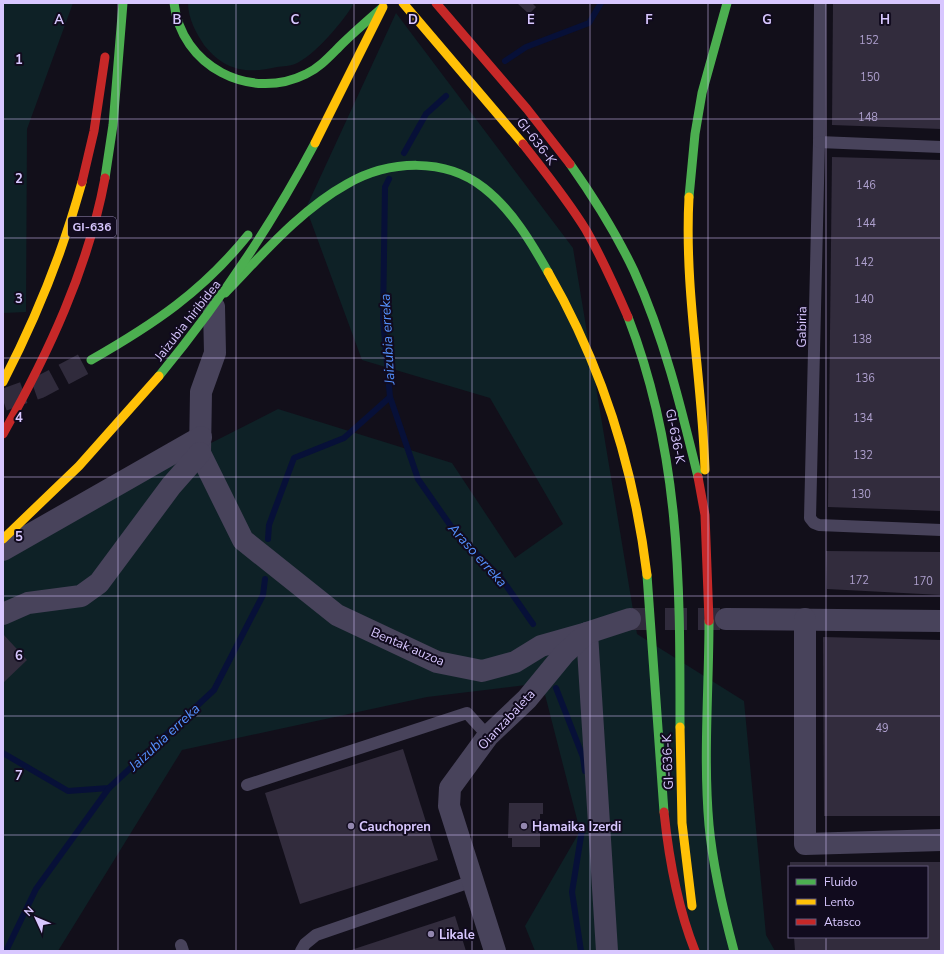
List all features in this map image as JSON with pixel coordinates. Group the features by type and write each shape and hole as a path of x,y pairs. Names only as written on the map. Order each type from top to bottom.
{"main road":[{"name":"GI-636","path":"3,434 39,369 58,326 90,236 102,190 110,143 123,3"},
{"path":"174,3 176,18 182,34 190,48 201,60 228,78 243,83 260,85 286,82 306,74 320,65 384,6"},
{"name":"GI-636-K","path":"403,3 511,128 562,195 591,238 617,290 640,350 661,421 673,487 679,576 678,740 682,829 695,917"},
{"path":"705,513 702,409 694,352 689,286 687,239 689,186 695,132 707,73 727,3"},
{"name":"GI-636-K","path":"437,4 530,112 576,172 609,224 637,278 660,336 682,414 705,513 708,600 707,738 710,826 724,908 734,951"},
{"name":"Jaizubia hiribidea","path":"3,539 87,457 127,413 176,356 219,300 273,218 309,156 384,6"},
{"name":"GI-636","path":"3,382 36,315 69,229 93,140 106,51"},
{"name":"Jaizubia hiribidea","path":"276,193 345,82"},
{"path":"219,300 288,231 317,205 346,184 374,171 403,164 431,165 459,174 483,187 508,211 526,235 565,300 586,344 604,390 625,455 641,521 648,585 660,786 669,864 685,930 695,951"},
{"name":"Jaizubia hiribidea","path":"91,360 138,334 186,300 228,260 255,225"},
{"path":"698,931 703,951"}],"street":[{"path":"3,614 28,603 81,596 99,583 172,486 200,445 201,392 215,352 219,300"},
{"path":"3,550 200,445"},
{"name":"Bentak auzoa","path":"200,445 243,540 338,615 437,662 482,671 515,662 541,646 587,633"},
{"name":"Oianzabaleta","path":"495,951 449,806 450,788 488,736 526,699 564,654 587,633 630,619"},
{"path":"726,619 941,621"},
{"path":"806,619 805,844 941,840"},
{"path":"587,633 607,951"}],"lane":[{"name":"Gabiria","path":"820,3 819,142 810,518 814,523 819,525 941,530"},
{"path":"819,142 941,147"},
{"path":"247,786 467,713 488,736"},
{"path":"300,951 305,944 316,935 473,881"}],"green space":[{"path":"3,3 73,3 27,129 26,312 3,313"},
{"path":"188,3 354,3 328,37 303,60 291,65 266,69 246,70 228,65 212,54 204,45 191,20"},
{"path":"396,13 573,248 637,634 744,701 766,935 775,951 535,951 525,926 580,831 542,683 427,697 182,750 58,951 3,951 3,558 142,478 278,409 452,463 515,558 563,524 490,398 362,360 306,208"}],"building":[{"path":"517,3 532,3 536,7 529,14"},
{"path":"833,3 941,3 941,129 832,125"},
{"path":"832,157 941,160 941,511 828,507"},
{"path":"826,551 941,552 941,595 827,589"},
{"path":"3,634 27,660 3,683"},
{"path":"823,637 941,640 941,816 824,816"},
{"name":"Cauchopren","path":"403,749 438,860 300,904 265,793"},
{"name":"Hamaika Izerdi","path":"509,803 543,803 543,814 540,814 540,847 512,847 512,838 508,838"},
{"path":"790,862 941,862 941,951 795,951 794,938 928,938 928,866 790,866"},
{"name":"Likale","path":"455,916 466,951 348,951"}],"waterway":[{"name":"Jaizubia erreka","path":"505,61 526,47 589,23 601,3"},
{"name":"Jaizubia erreka","path":"404,153 426,114 446,96"},
{"name":"Jaizubia erreka","path":"268,539 269,525 294,458 344,438 390,397 383,319 385,187 389,179"},
{"name":"Araso erreka","path":"390,397 418,479 455,532 501,578 533,624"},
{"name":"Jaizubia erreka","path":"3,753 68,791 109,788 214,690 263,595 265,579"},
{"name":"Araso erreka","path":"556,688 583,757 585,771"},
{"path":"6,951 36,889 109,788"},
{"name":"Araso erreka","path":"581,951 572,892 582,830"}],"tunnel":[{"path":"3,400 40,387 91,360"},
{"path":"632,619 726,619"}],"traffic: fast":[{"path":"105,178 113,125 123,3"},
{"path":"174,3 179,25 190,45 204,61 222,73 241,80 263,84 285,82 311,72 324,62 382,8"},
{"path":"689,197 695,134 702,93 727,3"},
{"path":"159,376 223,292 243,263 262,234 315,143"},
{"path":"570,164 612,229 645,296 671,372 698,477"},
{"path":"225,293 282,234 313,207 330,195 363,176 381,170 417,165 452,171 469,178 484,188 512,216 528,238 548,272"},
{"path":"91,360 156,320 195,290 213,274 248,235"},
{"path":"628,317 645,368 658,419 668,469 678,571 680,727"},
{"path":"647,575 664,812"},
{"path":"709,621 706,748 707,800 713,857 734,951"}],"traffic: slow":[{"path":"403,3 523,144"},
{"path":"315,143 383,7"},
{"path":"3,382 27,334 48,284 75,208 82,182"},
{"path":"689,197 689,266 701,401 705,470"},
{"path":"548,272 584,344 600,381 613,419 634,496 647,575"},
{"path":"3,539 79,466 159,376"},
{"path":"680,727 682,823 692,906"}],"traffic: jam":[{"path":"436,3 527,109 570,164"},
{"path":"82,182 94,131 105,57"},
{"path":"523,144 548,175 586,230 628,317"},
{"path":"3,434 51,342 77,278 98,212 105,178"},
{"path":"698,477 705,515 709,621"},
{"path":"664,812 668,848 675,883 683,917 695,951"}],"place":[{"name":"Cauchopren","path":"351,826"},
{"name":"Hamaika Izerdi","path":"524,826"},
{"name":"Likale","path":"431,934"}]}
